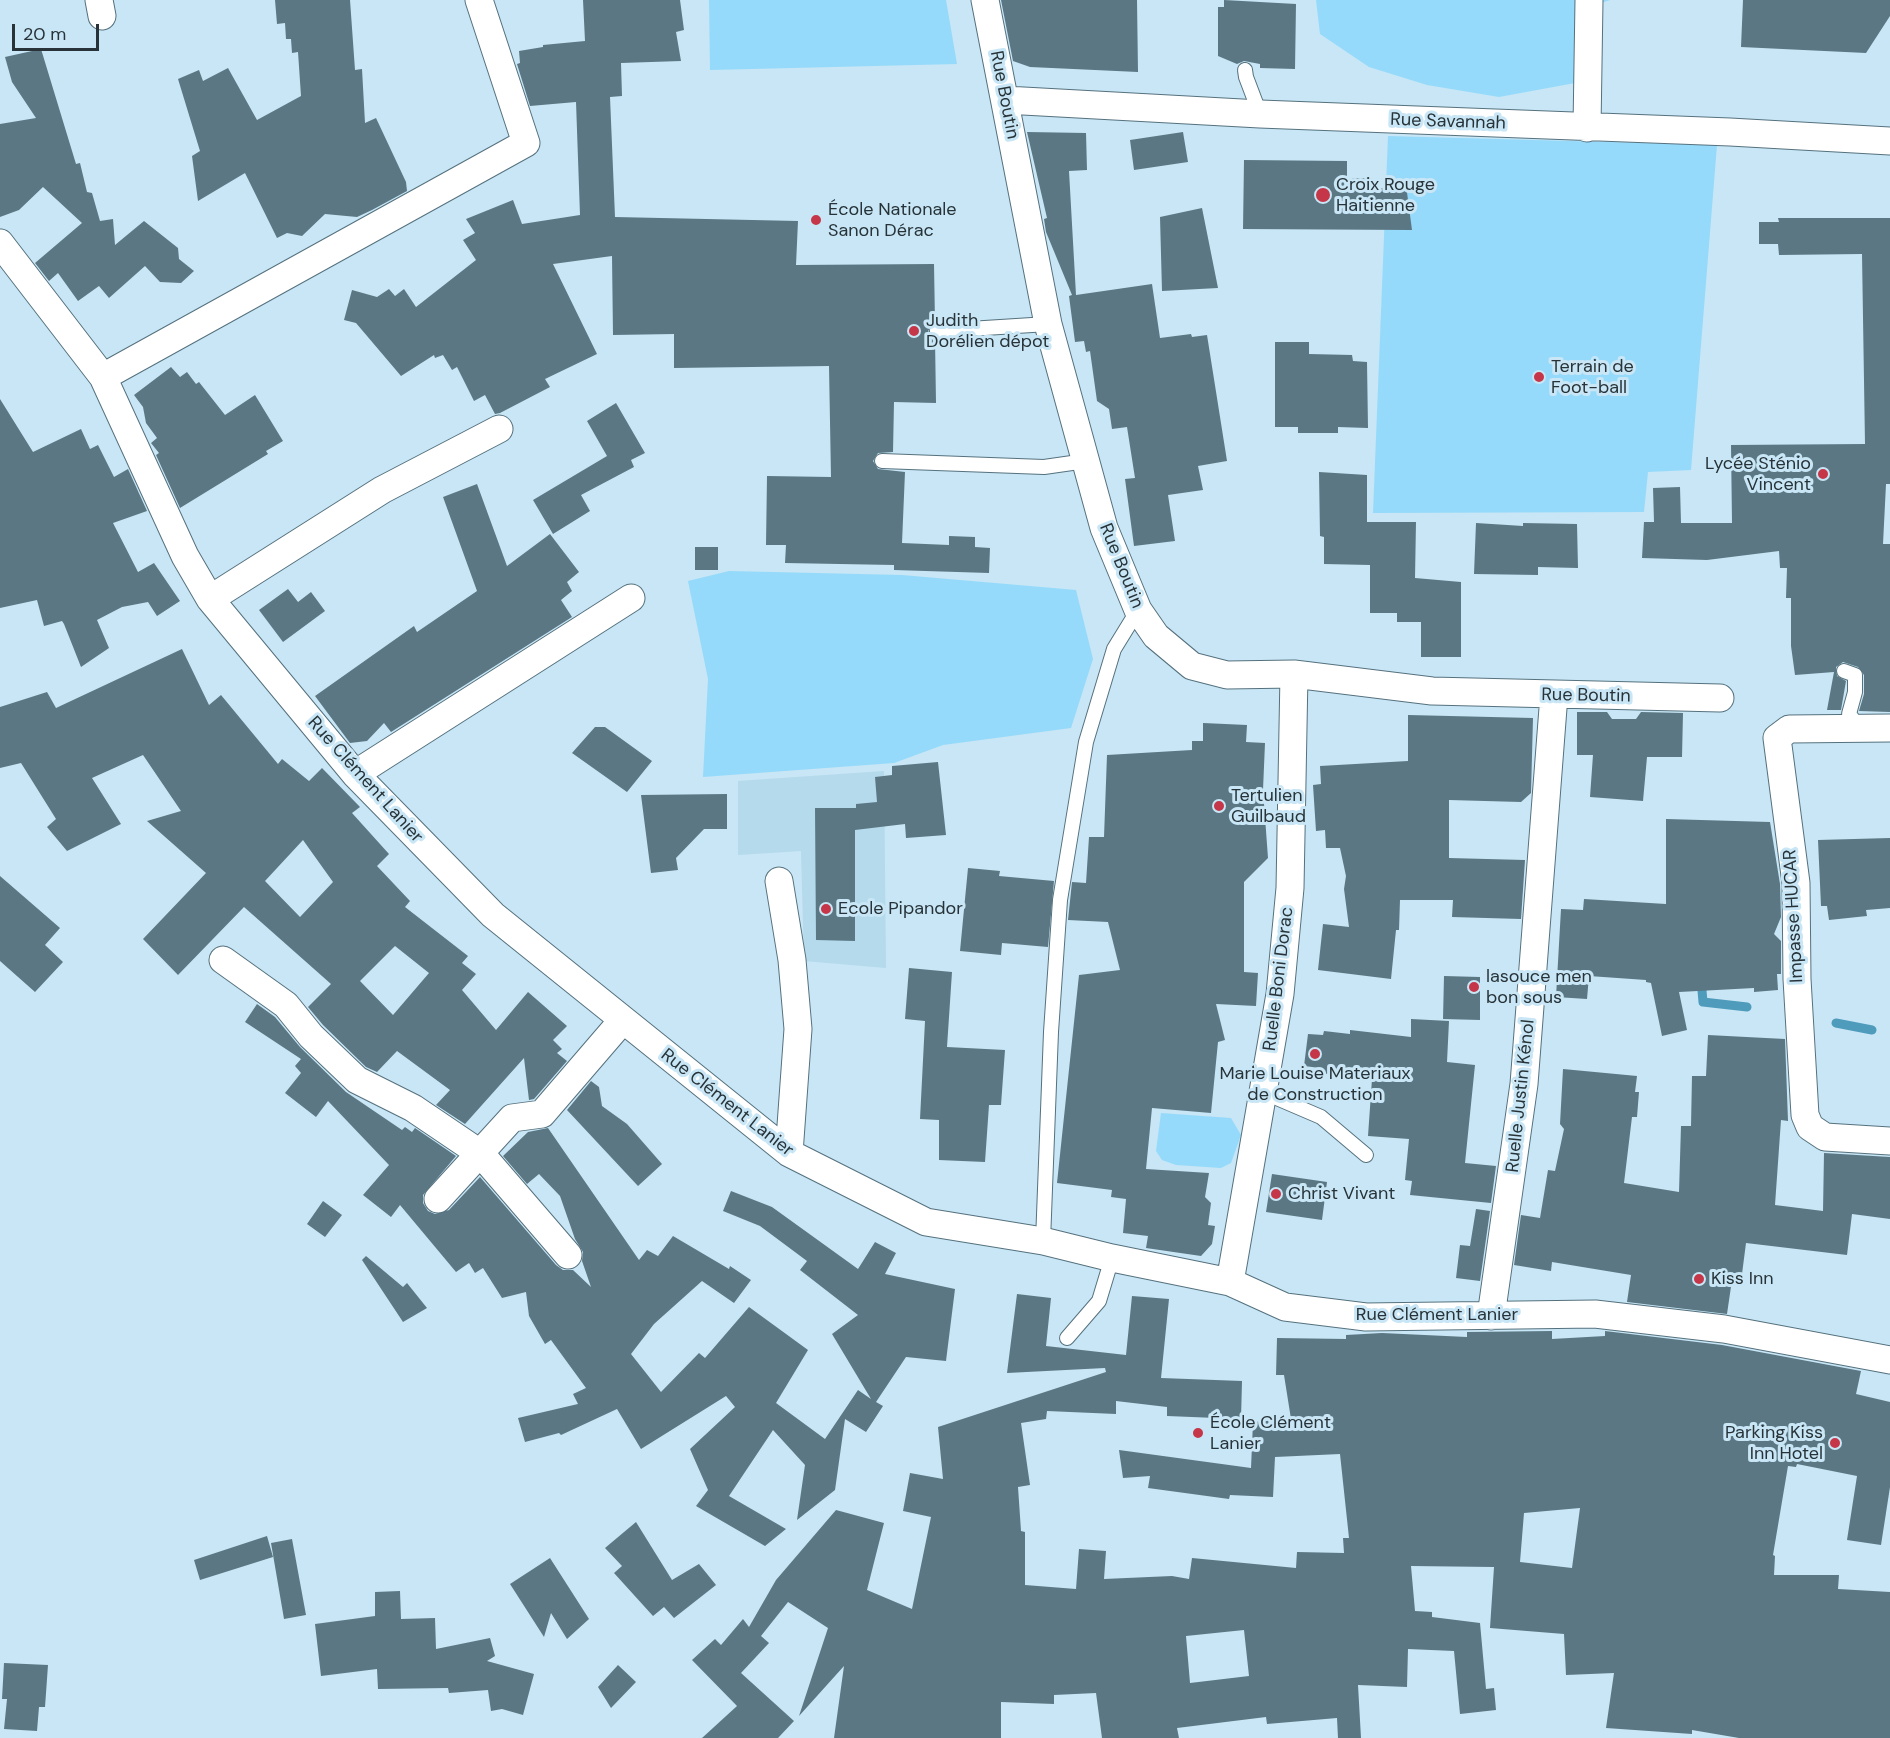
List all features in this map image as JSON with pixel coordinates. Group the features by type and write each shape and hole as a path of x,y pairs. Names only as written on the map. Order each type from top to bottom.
{"street":[{"path":"103,377 526,143 479,0"},
{"name":"Rue Boutin","path":"985,0 1048,324 1104,528 1138,610 1156,636 1192,666 1227,675 1294,674 1432,690 1720,698"},
{"path":"1587,128 1589,0"},
{"name":"Rue Savannah","path":"1005,100 1260,114 1730,132 1890,141"},
{"name":"Rue Clément Lanier","path":"0,243 103,377 185,556 210,599 355,774 493,915 789,1153 926,1222 1043,1241 1112,1258 1230,1282 1285,1307 1366,1317 1595,1314 1724,1329 1890,1360"},
{"path":"210,599 382,490 499,429"},
{"path":"355,774 631,598"},
{"name":"Ruelle Boni Dorac","path":"1230,1282 1265,1093 1280,994 1290,888 1294,674"},
{"name":"Ruelle Justin Kénol","path":"1491,1316 1524,1084 1554,695"},
{"name":"Impasse HUCAR","path":"1890,728 1789,729 1776,738 1796,883 1797,979 1805,1115 1810,1127 1825,1137 1890,1141"},
{"path":"779,881 792,960 798,1029 789,1153"},
{"path":"222,960 286,1005 311,1036 357,1080 413,1108 482,1154 568,1255"},
{"path":"438,1199 482,1154 512,1118 542,1114 622,1021"}],"lane":[{"path":"1245,70 1260,114"},
{"path":"937,331 1048,324"},
{"path":"882,461 1044,467 1086,461"},
{"path":"1043,1241 1051,1032 1060,900 1086,742 1114,649 1138,610"},
{"path":"1844,671 1855,675 1855,692 1850,714 1860,729"},
{"path":"1265,1093 1321,1117 1366,1155"},
{"path":"1067,1338 1099,1301 1112,1258"}],"shaded area":[{"path":"709,0 946,0 957,64 710,70"},
{"path":"1316,0 1610,0 1580,10 1575,83 1499,97 1427,85 1369,67 1320,34"},
{"name":"Terrain de Foot-ball","path":"1388,136 1717,145 1691,470 1648,472 1644,512 1373,513"},
{"path":"729,571 902,575 1076,590 1093,659 1071,728 943,745 894,763 703,777 708,679 688,581"},
{"path":"884,771 886,968 804,961 801,851 738,855 738,781"},
{"path":"1161,1113 1231,1118 1241,1135 1231,1163 1221,1168 1176,1165 1162,1160 1156,1151"}],"building":[{"path":"275,0 350,0 355,70 362,69 365,123 376,118 406,182 407,191 357,217 325,214 302,236 287,233 277,238 245,173 198,201 192,156 200,151 178,79 199,70 203,81 228,68 257,120 301,96 298,52 292,53 291,39 286,39 285,23 277,24"},
{"path":"583,0 680,0 684,30 676,32 681,61 621,63 622,96 610,97 615,217 798,221 796,265 934,264 935,323 928,331 935,339 936,403 894,402 893,452 878,453 873,461 878,469 905,472 902,543 949,545 949,536 975,537 975,547 990,548 989,573 894,570 894,565 785,563 786,545 766,545 767,476 831,477 829,366 674,368 674,334 613,335 612,256 553,264 597,354 545,379 550,387 500,413 495,414 485,395 474,401 457,367 452,370 443,355 435,358 434,355 401,376 356,323 344,320 352,290 377,297 389,289 395,296 404,289 416,307 476,260 463,240 475,233 466,219 513,200 522,224 580,215 576,102 530,106 517,64 520,63 519,51 543,47 543,45 585,41"},
{"path":"1001,0 1137,0 1138,72 1030,67 1013,61"},
{"path":"1224,0 1296,4 1295,69 1260,68 1260,64 1244,61 1237,64 1218,56 1218,7 1224,7"},
{"path":"1743,0 1890,0 1890,16 1866,53 1741,47"},
{"path":"41,49 76,164 80,163 87,192 92,193 100,221 113,219 115,245 144,221 178,248 179,259 194,271 181,283 160,282 145,266 109,298 99,286 78,301 58,273 49,281 35,263 82,223 43,187 19,210 0,217 0,124 36,118 12,82 5,57"},
{"path":"1027,132 1086,133 1087,170 1069,171 1076,295 1152,284 1160,338 1191,334 1192,337 1207,335 1227,461 1198,466 1203,490 1168,495 1175,541 1134,546 1125,479 1135,478 1127,427 1112,429 1109,409 1097,401 1090,351 1086,352 1084,341 1075,342 1069,296 1072,295 1046,232 1044,219 1047,218"},
{"path":"1183,132 1188,162 1134,170 1130,140"},
{"path":"1244,160 1347,161 1347,178 1368,178 1368,190 1406,185 1412,230 1243,229"},
{"path":"1202,208 1218,288 1162,291 1160,217"},
{"path":"1778,218 1890,218 1890,484 1886,484 1883,544 1890,544 1890,712 1859,711 1864,694 1864,675 1858,667 1843,662 1836,667 1837,676 1846,681 1841,710 1827,710 1834,672 1795,675 1791,646 1791,598 1786,598 1787,568 1780,568 1779,551 1707,560 1642,558 1644,522 1654,522 1653,488 1680,487 1681,523 1732,523 1731,445 1865,444 1862,254 1779,255 1778,244 1759,244 1759,222 1779,222"},
{"path":"1275,342 1309,342 1309,354 1352,355 1353,361 1367,362 1368,428 1338,427 1338,433 1298,433 1298,427 1275,427"},
{"path":"171,367 180,377 187,372 196,384 199,382 225,415 255,395 283,441 266,451 268,454 180,508 156,455 159,453 151,443 157,438 146,423 143,407 134,395"},
{"path":"0,399 33,452 81,429 90,449 98,445 114,477 128,469 147,511 113,523 138,572 154,563 180,601 157,616 148,602 122,607 97,620 109,648 81,667 64,624 62,621 44,626 37,600 0,608"},
{"path":"616,403 645,453 631,460 634,467 581,495 590,511 553,534 533,500 607,456 587,421"},
{"path":"1319,472 1367,475 1367,522 1416,522 1415,578 1461,582 1461,657 1421,657 1421,622 1397,622 1397,613 1370,613 1370,565 1324,564 1324,537 1320,536"},
{"path":"477,484 507,566 550,534 579,572 567,582 572,591 561,600 572,617 391,732 384,723 367,741 350,743 315,696 414,626 417,632 477,591 443,497"},
{"path":"1476,523 1523,526 1523,523 1577,524 1578,568 1538,567 1538,575 1474,574"},
{"path":"695,547 718,547 718,570 695,570"},
{"path":"288,589 298,602 311,592 325,611 283,642 259,610"},
{"path":"182,649 209,705 221,695 278,764 282,759 309,781 322,768 360,807 352,813 389,854 377,866 410,901 405,907 468,956 462,963 476,974 462,990 496,1030 528,992 567,1026 553,1040 562,1049 557,1053 567,1061 534,1099 529,1100 524,1058 465,1124 436,1105 450,1090 397,1051 377,1072 366,1067 323,1025 308,1007 331,984 244,907 178,975 143,939 206,873 147,821 181,811 143,755 92,778 121,824 67,851 47,827 56,819 21,763 0,768 0,707 47,692 56,708","holes":["303,840 333,882 300,917 265,881","395,946 429,973 393,1015 360,981"]},
{"path":"1577,712 1607,712 1612,719 1636,719 1641,712 1683,713 1682,757 1647,757 1643,801 1590,797 1593,755 1577,755"},
{"path":"1408,715 1533,718 1531,793 1521,802 1449,800 1449,858 1525,860 1521,919 1452,917 1453,900 1400,900 1399,930 1396,930 1391,979 1318,970 1323,924 1349,927 1344,889 1346,876 1340,848 1326,848 1325,830 1316,831 1313,785 1321,784 1320,766 1408,761"},
{"path":"1203,723 1247,725 1246,742 1265,743 1263,790 1268,858 1244,882 1244,972 1258,973 1256,1006 1216,1004 1225,1040 1218,1042 1211,1113 1152,1108 1146,1169 1209,1173 1205,1197 1211,1203 1208,1225 1215,1226 1212,1244 1201,1256 1146,1248 1148,1236 1123,1233 1126,1199 1111,1197 1112,1190 1057,1183 1079,975 1120,970 1108,922 1068,920 1072,882 1086,883 1089,837 1104,837 1107,755 1192,750 1192,741 1203,741"},
{"path":"595,727 605,727 652,761 627,792 572,753"},
{"path":"938,762 946,835 906,838 905,824 855,830 855,941 816,940 815,808 856,808 856,804 877,802 875,777 892,775 892,766"},
{"path":"727,794 727,829 704,829 676,858 678,870 651,873 641,795"},
{"path":"1666,819 1770,822 1780,884 1781,917 1774,934 1781,941 1781,974 1777,974 1778,990 1754,992 1754,988 1679,992 1687,1030 1662,1036 1651,983 1646,980 1589,976 1587,999 1556,997 1561,909 1583,910 1584,899 1666,904"},
{"path":"1890,838 1890,908 1866,910 1867,916 1829,920 1827,906 1821,906 1818,840"},
{"path":"968,868 1000,871 999,876 1054,881 1048,947 1002,943 1001,955 960,951"},
{"path":"0,876 60,928 45,945 63,962 35,992 0,961"},
{"path":"909,968 952,972 947,1047 1005,1050 1001,1105 989,1105 985,1162 939,1160 939,1120 920,1119 925,1021 905,1019"},
{"path":"1444,976 1480,977 1480,1020 1443,1019"},
{"path":"257,1004 275,1017 300,1047 346,1092 402,1130 405,1127 412,1132 415,1128 456,1156 423,1195 423,1203 428,1211 435,1214 449,1210 480,1177 556,1265 563,1270 573,1270 591,1287 582,1261 583,1252 575,1239 560,1196 539,1174 527,1184 503,1156 528,1132 548,1128 639,1260 647,1250 658,1256 673,1236 729,1269 730,1266 751,1280 734,1303 702,1281 654,1324 631,1354 661,1392 699,1353 705,1358 749,1307 808,1350 776,1403 825,1439 858,1390 871,1399 832,1334 858,1315 800,1270 807,1261 760,1226 723,1211 731,1191 772,1207 858,1269 875,1242 896,1253 885,1274 955,1289 946,1361 906,1357 876,1402 883,1406 866,1432 845,1419 835,1490 797,1520 805,1465 773,1430 729,1496 786,1529 765,1546 696,1506 708,1490 690,1449 735,1407 726,1396 641,1449 617,1409 561,1435 559,1433 525,1442 518,1418 578,1404 573,1394 586,1388 551,1340 545,1344 529,1316 526,1292 502,1298 483,1268 475,1273 469,1263 456,1272 400,1205 391,1217 363,1195 389,1165 328,1101 316,1117 285,1093 301,1073 295,1066 301,1059 245,1022"},
{"path":"1411,1019 1449,1021 1447,1062 1475,1065 1465,1163 1496,1166 1491,1203 1410,1195 1412,1181 1405,1180 1409,1139 1368,1136 1372,1079 1319,1073 1320,1068 1304,1066 1308,1034 1323,1035 1324,1031 1350,1034 1350,1030 1411,1037"},
{"path":"1708,1035 1785,1039 1788,1121 1781,1120 1775,1205 1823,1211 1824,1153 1890,1157 1890,1219 1852,1214 1847,1255 1746,1243 1742,1274 1733,1273 1727,1314 1627,1302 1631,1275 1552,1262 1551,1271 1514,1265 1521,1215 1540,1218 1548,1170 1555,1171 1564,1129 1560,1124 1563,1069 1637,1076 1635,1092 1639,1092 1637,1117 1632,1117 1624,1183 1679,1192 1681,1126 1691,1126 1692,1076 1706,1076"},
{"path":"591,1081 599,1087 602,1106 627,1124 662,1164 638,1186 567,1110"},
{"path":"1272,1174 1327,1182 1322,1220 1266,1212"},
{"path":"323,1201 342,1215 325,1237 307,1224"},
{"path":"1476,1209 1490,1211 1480,1281 1456,1278 1460,1245 1470,1246"},
{"path":"366,1256 403,1287 407,1283 427,1308 403,1322 362,1260"},
{"path":"1017,1294 1051,1298 1046,1346 1126,1355 1132,1296 1169,1299 1161,1378 1242,1381 1241,1419 1167,1416 1167,1407 1116,1401 1116,1414 1047,1411 1046,1419 1021,1423 1030,1485 1018,1487 1021,1531 1025,1532 1025,1585 1076,1589 1079,1549 1106,1551 1104,1579 1172,1576 1189,1579 1192,1558 1296,1568 1297,1552 1344,1553 1343,1538 1349,1538 1340,1454 1275,1457 1273,1497 1230,1495 1229,1499 1148,1488 1150,1476 1123,1478 1119,1450 1251,1468 1253,1422 1291,1419 1284,1375 1276,1375 1277,1338 1346,1339 1346,1335 1382,1333 1467,1337 1467,1332 1552,1331 1552,1339 1605,1336 1605,1331 1722,1345 1861,1371 1856,1394 1890,1402 1890,1487 1881,1545 1847,1540 1857,1476 1797,1464 1796,1467 1788,1466 1773,1555 1775,1556 1774,1575 1839,1575 1838,1589 1890,1592 1890,1738 1739,1738 1692,1730 1692,1734 1606,1728 1614,1673 1566,1675 1564,1634 1490,1628 1494,1567 1411,1566 1415,1611 1432,1612 1432,1617 1480,1623 1486,1689 1494,1688 1496,1710 1460,1714 1454,1651 1408,1649 1407,1687 1358,1685 1361,1738 1338,1738 1337,1718 1267,1724 1266,1717 1177,1728 1179,1738 1102,1738 1096,1693 1054,1695 1054,1704 1001,1702 1001,1738 834,1738 844,1666 799,1716 828,1628 788,1602 761,1636 769,1643 741,1673 794,1721 778,1738 702,1738 737,1706 692,1660 715,1639 721,1645 743,1619 749,1627 776,1580 836,1510 884,1523 867,1590 912,1609 931,1517 903,1511 910,1473 943,1479 938,1427 1106,1372 1105,1368 1007,1373","holes":["1580,1508 1572,1568 1520,1562 1524,1513","1244,1630 1249,1676 1190,1683 1186,1636"]},
{"path":"636,1522 672,1580 699,1564 716,1585 674,1618 664,1607 653,1616 614,1573 622,1566 605,1548"},
{"path":"267,1536 273,1557 200,1580 194,1560"},
{"path":"292,1539 306,1615 284,1619 271,1543"},
{"path":"550,1558 589,1619 567,1639 551,1613 544,1637 510,1584"},
{"path":"400,1591 401,1619 435,1618 436,1649 490,1638 495,1656 487,1661 534,1674 523,1715 502,1709 491,1711 488,1690 449,1693 448,1688 378,1689 377,1669 321,1676 315,1624 375,1616 375,1592"},
{"path":"4,1663 48,1665 45,1707 39,1707 37,1731 4,1729 7,1699 2,1699"},
{"path":"618,1665 636,1682 611,1708 598,1687"}],"waterway":[{"path":"1701,979 1703,1002 1747,1007"},
{"path":"1836,1023 1872,1030"}],"place":[{"name":"Croix Rouge Haitienne","path":"1323,195"},
{"name":"École Nationale Sanon Dérac","path":"816,220"},
{"name":"Judith Dorélien dépot","path":"914,331"},
{"name":"Terrain de Foot-ball","path":"1539,377"},
{"name":"Lycée Sténio Vincent","path":"1823,474"},
{"name":"Tertulien Guilbaud","path":"1219,806"},
{"name":"Ecole Pipandor","path":"826,909"},
{"name":"lasouce men bon sous","path":"1474,987"},
{"name":"Marie Louise Materiaux de Construction","path":"1315,1054"},
{"name":"Christ Vivant","path":"1276,1194"},
{"name":"Kiss Inn","path":"1699,1279"},
{"name":"École Clément Lanier","path":"1198,1433"},
{"name":"Parking Kiss Inn Hotel","path":"1835,1443"}]}
